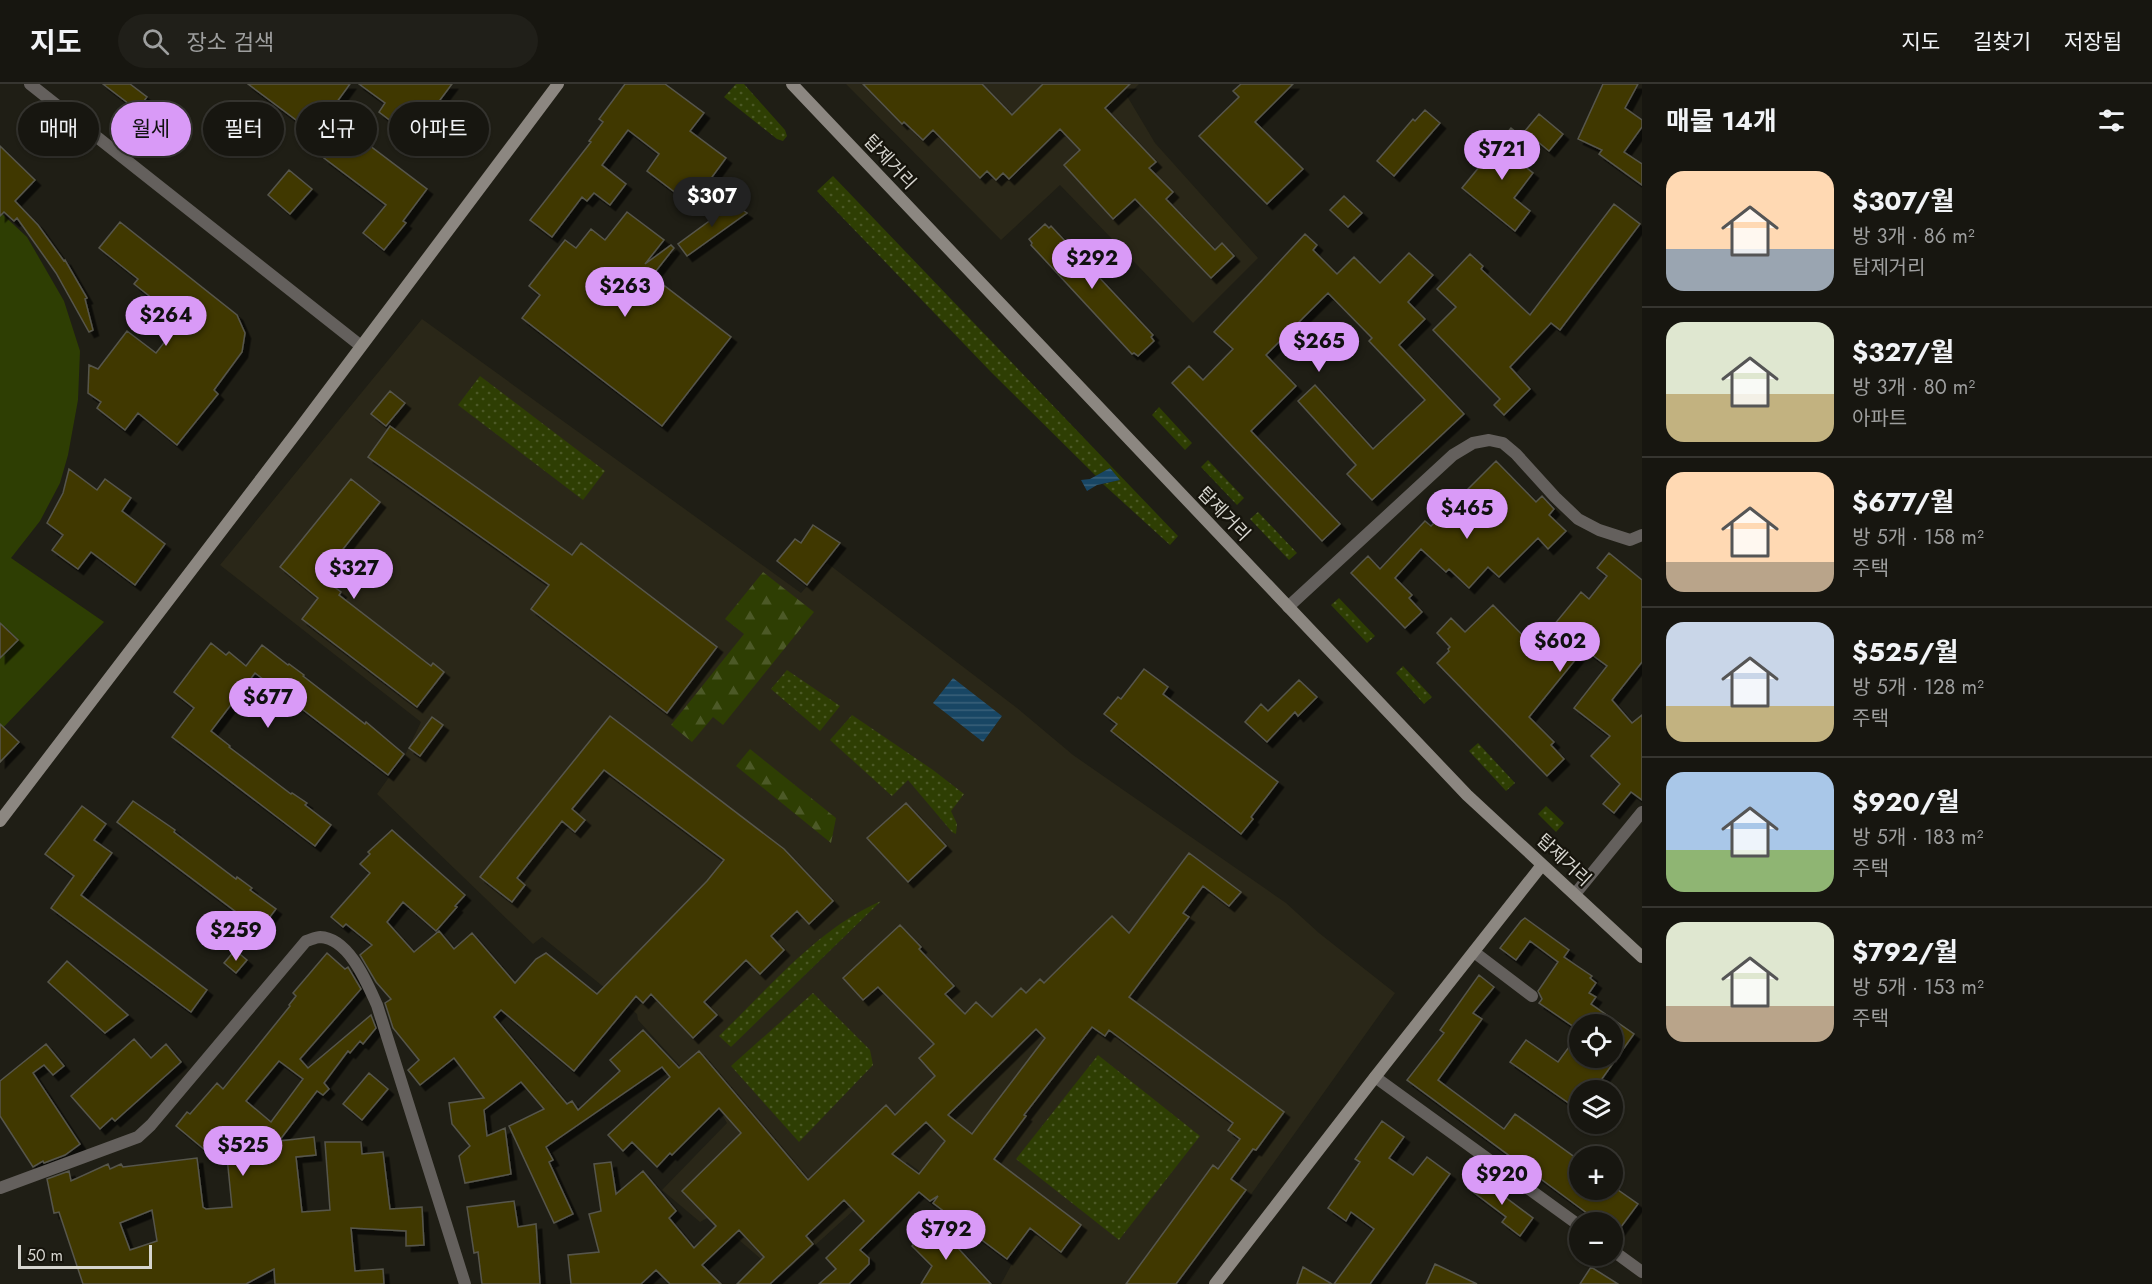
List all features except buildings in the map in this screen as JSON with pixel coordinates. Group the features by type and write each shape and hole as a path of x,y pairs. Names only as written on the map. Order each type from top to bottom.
{"street":[{"path":"30,84 361,346"},
{"path":"0,821 558,84"},
{"name":"탑제거리","path":"792,84 1467,795 1642,957"},
{"path":"1288,607 1453,455 1473,443 1489,440 1503,443 1578,519 1599,530 1630,540 1642,535"},
{"path":"1575,894 1642,812"},
{"path":"1215,1284 1542,866"},
{"path":"0,1188 138,1137 151,1125 306,941 320,937 335,941 356,962 377,1005 465,1284"},
{"path":"1474,952 1532,996"},
{"path":"1375,1077 1569,1218"},
{"path":"1623,1258 1642,1272"}],"shaded area":[{"path":"846,84 1139,84 1127,96 1155,143 1258,258 1193,323 1060,185 1001,240"},
{"path":"422,319 801,593 827,563 1017,708 1073,755 1286,903 1319,933 1395,993 1187,1284 1001,1284 1021,1247 907,1162 781,1276 711,1216 700,1222 662,1190 727,1123 719,1109 638,1020 637,1014 542,937 533,944 377,794 405,755 421,722 220,565"}],"green space":[{"path":"736,84 744,84 785,130 787,136 783,141 777,139 724,97"},
{"path":"833,176 1178,536 1170,545 1103,484 1119,480 1110,468 1096,476 991,372 817,191"},
{"path":"0,212 27,237 64,301 80,351 78,400 68,455 60,483 40,521 11,558 104,622 0,731"},
{"path":"480,376 605,471 583,500 458,405"},
{"path":"1159,407 1192,443 1185,450 1152,415"},
{"path":"1208,460 1244,498 1237,505 1201,467"},
{"path":"1258,512 1297,553 1289,560 1250,519"},
{"path":"763,572 814,612 723,725 713,717 692,742 671,725 744,634 725,619"},
{"path":"1339,598 1375,636 1367,643 1331,605"},
{"path":"1403,666 1432,697 1424,704 1396,673"},
{"path":"787,670 840,706 820,731 771,689"},
{"path":"852,715 964,794 951,811 957,824 956,834 908,780 892,796 830,740"},
{"path":"1478,743 1515,783 1506,791 1469,751"},
{"path":"750,749 836,818 831,843 736,766"},
{"path":"1546,806 1564,823 1556,832 1538,814"},
{"path":"881,901 731,1047 719,1036 815,943 858,913"},
{"path":"813,993 870,1050 873,1065 799,1142 731,1066"},
{"path":"1098,1055 1200,1136 1119,1240 1016,1159"}],"water":[{"path":"1110,468 1120,480 1097,485 1087,491 1081,480 1090,479"},
{"path":"953,678 1002,716 983,742 933,703"}]}
